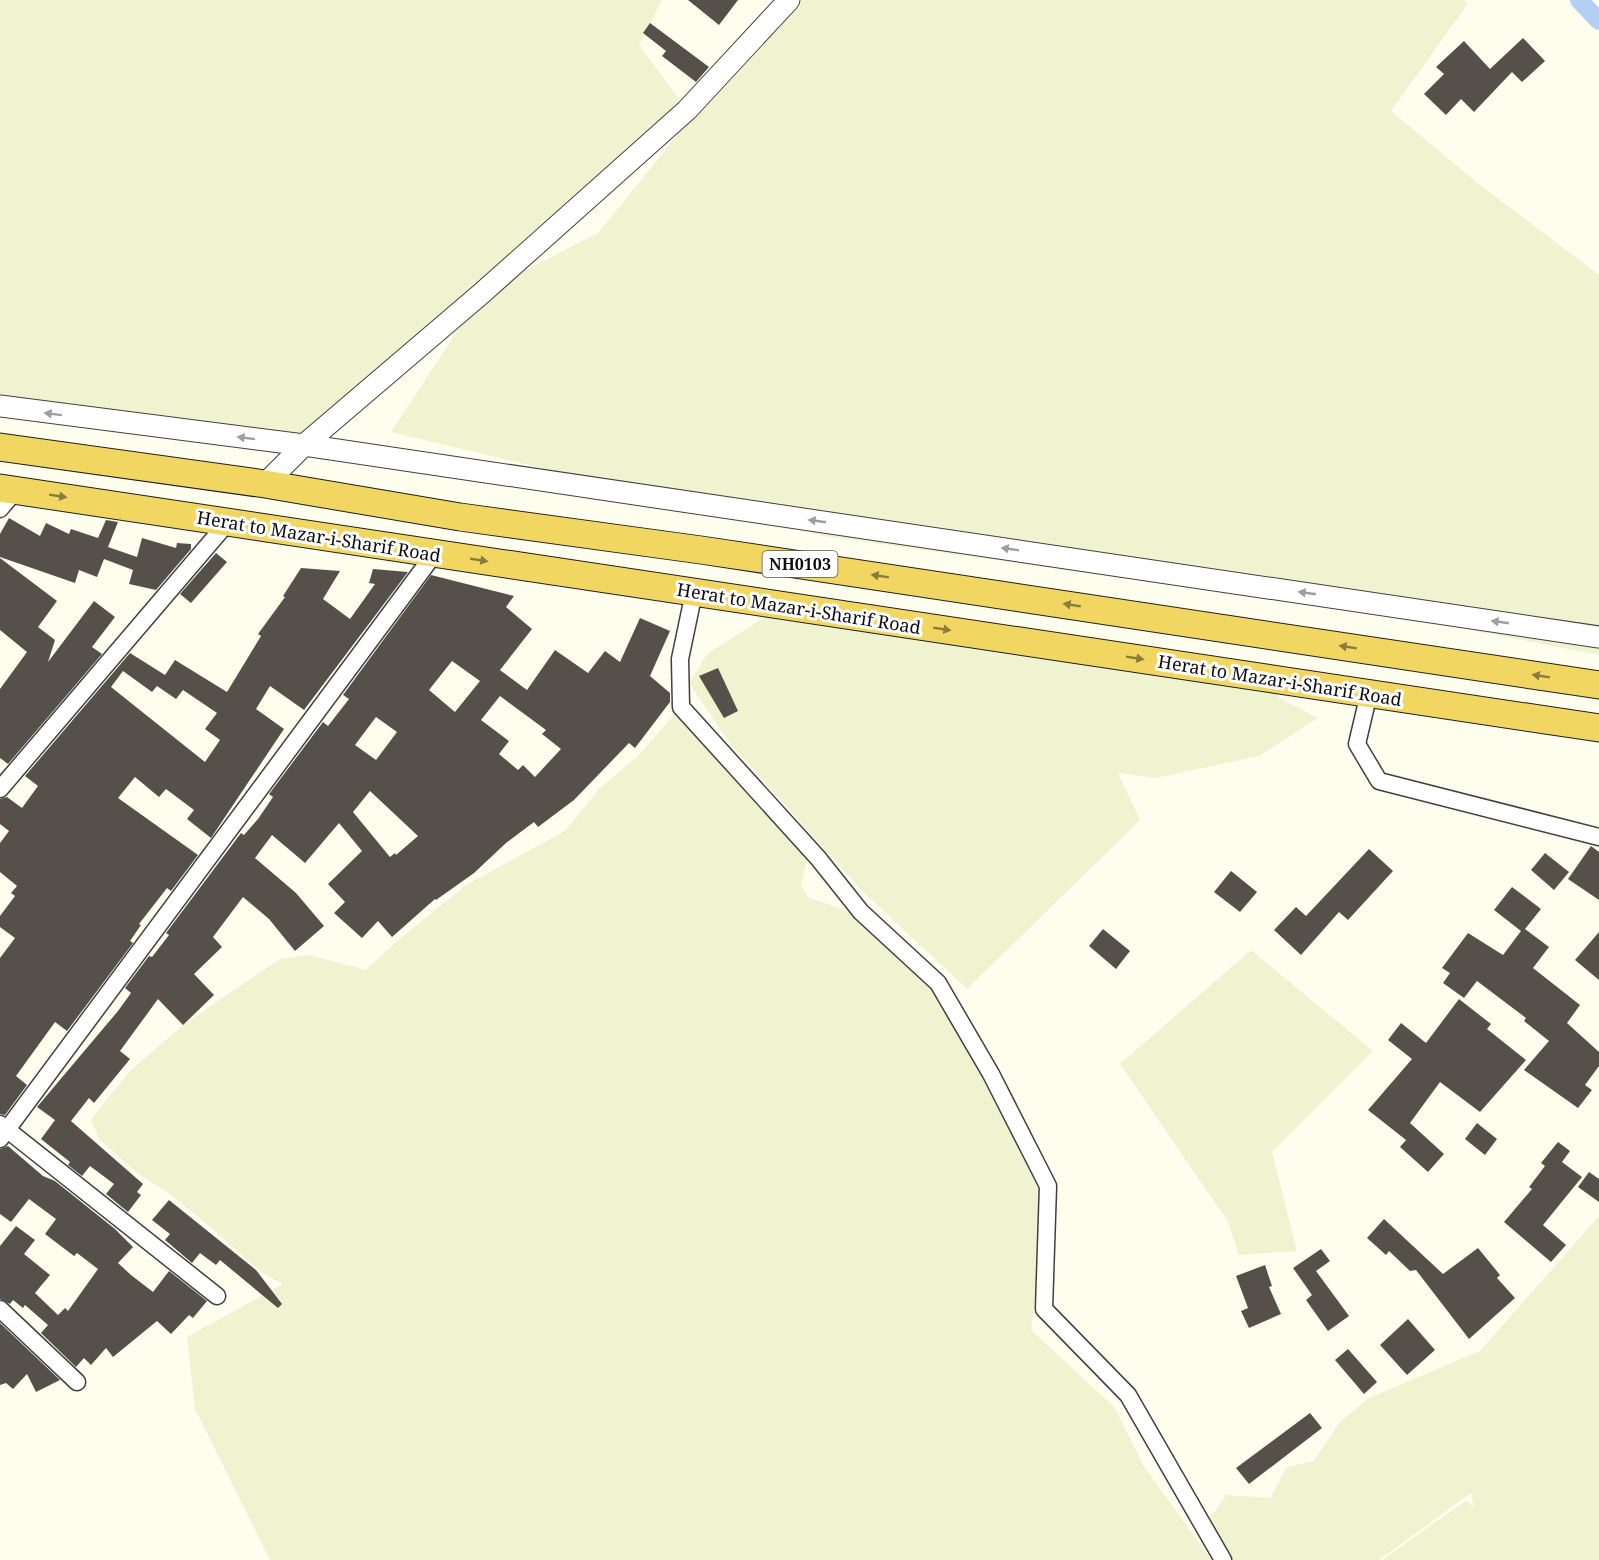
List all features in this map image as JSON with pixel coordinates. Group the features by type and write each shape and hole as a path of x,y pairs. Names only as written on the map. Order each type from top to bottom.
{"highway":[{"name":"NH0103","path":"0,447 266,484 459,517 701,550 1599,685"},
{"name":"Herat to Mazar-i-Sharif Road","path":"5,495 228,522 1599,728"}],"street":[{"path":"266,484 304,445 482,293 687,110 789,0"},
{"path":"0,406 304,445 1599,636"},
{"path":"0,789 228,522"},
{"path":"217,1296 2,1131 435,553"},
{"path":"694,592 680,659 681,706 818,858 861,912 938,983 991,1074 1048,1186 1044,1309 1128,1395 1223,1560"},
{"path":"1369,693 1357,744 1379,781 1599,837"},
{"path":"0,1309 77,1382"}],"green space":[{"path":"0,0 662,0 639,45 687,110 485,291 598,233 779,10 795,0 1464,0 1467,5 1391,111 1480,185 1599,275 1599,655 1414,619 824,536 391,432 480,296 321,435 256,440 0,405"},
{"path":"773,612 1264,667 1279,698 1318,718 1259,756 1156,778 1118,773 1140,820 967,989 861,890 729,742 689,683 708,653"},
{"path":"681,707 794,832 807,860 801,884 808,897 869,919 938,983 1048,1186 1031,1330 1115,1408 1143,1465 1211,1560 270,1560 195,1409 187,1337 283,1284 262,1273 167,1192 136,1172 99,1139 91,1119 130,1071 183,1025 280,959 309,955 366,970 396,942 466,885 565,831 600,788 639,755"},
{"path":"1251,950 1373,1051 1272,1152 1297,1251 1239,1255 1227,1220 1120,1064"},
{"path":"1599,1216 1599,1560 1382,1560 1467,1500 1474,1508 1471,1493 1379,1560 1230,1560 1204,1527 1226,1495 1270,1498 1287,1467 1314,1461 1340,1422 1369,1398 1480,1351"}],"building":[{"path":"688,0 738,0 719,25"},
{"path":"650,23 709,67 696,82 662,56 666,51 643,33"},
{"path":"1523,38 1545,61 1522,82 1512,72 1474,112 1461,99 1446,115 1424,94 1444,74 1436,67 1464,41 1490,69"},
{"path":"9,518 40,536 46,523 69,534 71,529 98,538 106,520 118,522 108,547 137,557 142,538 176,548 177,543 191,544 191,549 156,590 129,584 133,570 104,559 97,577 79,570 75,583 0,557 0,534"},
{"path":"216,553 227,562 191,603 180,594"},
{"path":"0,558 57,601 38,627 55,640 48,662 94,601 115,617 92,647 102,654 8,764 0,758 0,689 27,652 0,630"},
{"path":"301,568 340,571 323,599 350,619 375,584 369,583 373,569 408,572 304,710 270,686 256,709 284,729 211,838 187,819 194,810 166,789 159,797 135,777 118,798 198,855 171,891 167,888 139,924 141,925 130,941 133,943 67,1031 55,1022 16,1076 27,1085 5,1115 0,1114 0,958 15,938 0,927 0,916 15,896 11,893 17,886 0,872 0,843 9,831 0,824 0,799 7,797 22,808 38,786 25,776 130,653 165,675 175,660 227,692 261,636 258,634 285,597 283,596","holes":["123,671 152,692 157,686 176,699 183,690 217,713 205,729 220,740 205,762 111,687"]},
{"path":"431,575 514,596 506,607 532,629 500,670 527,690 555,650 588,673 605,651 620,662 640,618 670,631 650,676 670,693 670,702 635,748 629,743 574,800 538,827 534,822 506,843 474,873 435,899 392,937 378,921 362,938 334,913 345,902 328,884 362,851 339,823 305,863 272,835 255,858 296,893 324,926 295,951 269,919 243,897 213,937 222,947 194,974 214,995 183,1025 158,999 120,1051 130,1059 94,1103 89,1098 71,1121 143,1184 137,1192 141,1195 128,1212 106,1194 114,1184 90,1166 82,1176 68,1165 70,1162 41,1139 55,1120 37,1107 118,1011 131,993 125,988 149,956 152,957 169,935 166,933 241,833 244,835 258,819 273,797 269,794 323,722 328,726 349,699 343,695","holes":["452,661 480,681 455,712 429,690","500,696 546,730 542,734 561,749 535,777 523,765 518,770 499,754 509,741 481,720","376,717 397,732 376,760 355,745","370,791 418,836 396,855 395,853 390,857 353,812"]},
{"path":"718,668 738,711 724,718 699,676"},
{"path":"1591,846 1599,852 1599,900 1568,879"},
{"path":"1369,849 1393,871 1348,920 1339,912 1301,955 1274,930 1296,907 1306,916"},
{"path":"1545,853 1569,872 1554,890 1531,870"},
{"path":"1231,871 1257,892 1240,912 1214,892"},
{"path":"1512,887 1541,909 1525,929 1549,947 1533,968 1580,1005 1567,1023 1599,1052 1599,1066 1585,1085 1592,1090 1578,1108 1524,1070 1549,1041 1524,1021 1526,1018 1477,981 1464,998 1443,983 1450,973 1442,968 1468,933 1503,955 1521,931 1494,910"},
{"path":"1103,929 1130,951 1116,969 1089,946"},
{"path":"1599,932 1599,980 1575,960"},
{"path":"1459,999 1491,1024 1487,1029 1526,1060 1480,1112 1440,1082 1410,1123 1444,1154 1428,1172 1400,1147 1406,1140 1368,1110 1412,1059 1388,1040 1401,1023 1426,1043"},
{"path":"1477,1123 1497,1139 1485,1155 1465,1139"},
{"path":"1558,1142 1570,1151 1562,1162 1582,1177 1543,1225 1566,1245 1551,1262 1504,1222 1532,1189 1529,1187 1545,1166 1541,1163"},
{"path":"8,1146 43,1176 55,1181 115,1229 133,1247 118,1263 131,1275 153,1292 169,1271 207,1301 193,1318 189,1315 171,1334 157,1321 113,1357 106,1348 91,1365 84,1358 76,1367 41,1333 48,1325 25,1305 23,1308 13,1300 10,1304 0,1299 0,1246 16,1226 35,1240 24,1254 50,1275 35,1293 58,1315 65,1308 68,1311 98,1269 77,1253 74,1256 45,1234 56,1219 29,1199 11,1222 0,1214 0,1149"},
{"path":"1589,1172 1599,1179 1599,1202 1578,1187"},
{"path":"169,1200 256,1270 282,1304 278,1308 220,1260 216,1265 200,1253 192,1263 165,1240 170,1234 152,1220"},
{"path":"1384,1219 1443,1274 1478,1248 1500,1275 1497,1278 1515,1298 1469,1339 1416,1270 1410,1271 1389,1251 1386,1255 1367,1238"},
{"path":"1321,1249 1330,1261 1316,1271 1349,1316 1328,1331 1306,1300 1312,1295 1293,1268"},
{"path":"1265,1265 1272,1286 1269,1287 1281,1314 1249,1328 1241,1311 1248,1308 1236,1276"},
{"path":"1408,1319 1435,1350 1407,1375 1380,1345"},
{"path":"0,1323 60,1380 36,1392 27,1374 13,1389 6,1383 0,1385"},
{"path":"1348,1349 1377,1382 1364,1394 1335,1360"},
{"path":"1310,1413 1322,1428 1249,1484 1236,1468"}],"waterway":[{"path":"1579,0 1599,21"}]}
